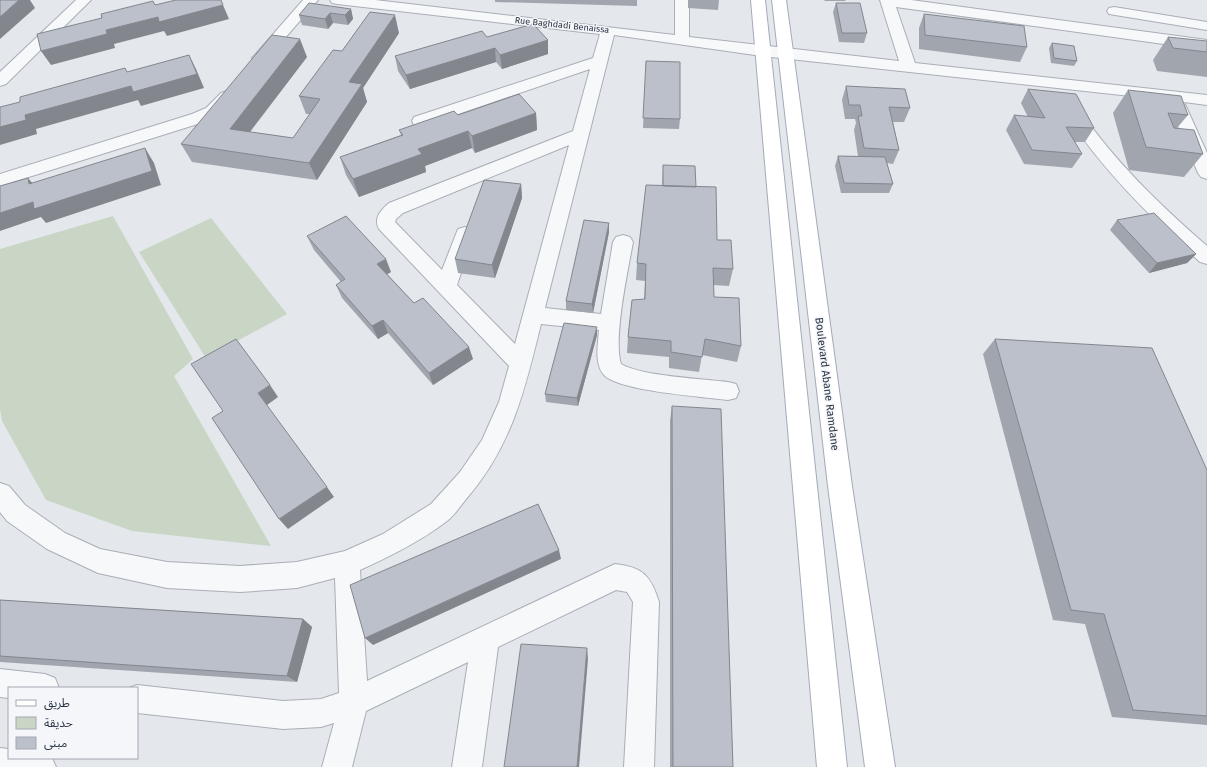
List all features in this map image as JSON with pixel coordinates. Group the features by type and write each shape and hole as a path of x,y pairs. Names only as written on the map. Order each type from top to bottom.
{"main road":[{"path":"758,0 832,767"},
{"name":"Boulevard Abane Ramdane","path":"779,0 840,486 880,767"}],"street":[{"path":"0,81 84,0"},
{"path":"251,69 311,0"},
{"name":"Rue Baghdadi Benaissa","path":"337,0 608,31 762,51 786,52 1207,100"},
{"path":"682,0 682,40"},
{"path":"908,66 887,0 1207,45"},
{"path":"1120,33 1112,6 1207,26"},
{"path":"0,494 16,513 56,541 98,561 167,575 240,579 297,575 347,562 392,543 440,512 463,486 491,446 510,402 608,31"},
{"path":"420,121 600,61"},
{"path":"1054,82 1084,130 1096,146 1148,203 1207,257"},
{"path":"0,180 205,116 216,108 236,86"},
{"path":"1173,96 1207,174"},
{"path":"520,364 386,224 385,220 396,208 581,134"},
{"path":"480,193 487,171"},
{"path":"446,287 472,215"},
{"path":"623,242 611,323 608,360 612,369 627,378 728,391"},
{"path":"533,316 611,323"},
{"path":"337,767 354,702 347,562"},
{"path":"138,699 283,715 321,713 354,702 615,577 625,578 636,582 642,589 646,602 639,767"},
{"path":"467,767 485,639"},
{"path":"0,683 36,687"},
{"path":"0,763 41,767"}],"green space":[{"path":"113,216 193,359 174,376 271,546 132,531 46,500 2,421 0,409 0,249"},
{"path":"211,218 287,314 206,358 139,252"}],"building":[{"path":"0,0 19,0 0,17"},
{"path":"176,0 221,0 223,5 159,22 158,17 106,30 107,34 41,51 37,34 102,18 101,14 153,1 155,5"},
{"path":"309,3 351,9 345,15 330,13 325,19 299,15"},
{"path":"836,3 860,3 867,33 842,33"},
{"path":"370,12 395,15 349,82 362,84 309,163 181,144 272,35 300,39 230,129 293,138 320,99 299,96 333,50 342,51"},
{"path":"924,14 1024,26 1027,47 925,35"},
{"path":"533,24 548,40 500,55 495,48 406,75 395,56 482,31 487,37"},
{"path":"1168,37 1207,41 1207,52 1173,48"},
{"path":"1052,43 1074,46 1077,61 1054,58"},
{"path":"189,55 197,74 133,92 131,86 25,115 26,120 0,127 0,107 20,102 20,97 125,68 127,72"},
{"path":"646,61 680,62 680,119 643,118"},
{"path":"846,86 905,89 910,108 889,107 899,150 864,148 858,116 862,116 860,105 849,105"},
{"path":"1028,89 1076,94 1094,128 1066,127 1082,154 1032,150 1014,115 1045,118"},
{"path":"1128,90 1181,96 1188,115 1168,113 1174,128 1194,130 1203,154 1146,147"},
{"path":"519,94 536,113 472,136 468,131 418,149 422,154 353,179 340,157 403,135 399,130 454,111 458,115"},
{"path":"145,148 152,171 34,209 33,202 0,213 0,186 28,178 29,184"},
{"path":"838,156 885,157 893,184 844,183"},
{"path":"663,165 695,166 696,187 663,186"},
{"path":"484,180 521,184 492,265 455,259"},
{"path":"646,185 716,187 717,240 731,240 733,269 713,268 714,297 739,298 741,346 705,339 702,357 671,352 671,341 628,337 632,300 645,299 646,264 637,263"},
{"path":"1154,213 1196,254 1157,263 1117,220"},
{"path":"346,216 386,259 377,264 414,303 423,298 469,347 429,373 383,320 372,326 336,285 345,279 307,236"},
{"path":"584,220 609,223 592,304 566,301"},
{"path":"564,323 597,327 577,398 545,394"},
{"path":"236,339 270,385 258,393 327,487 279,519 212,418 223,411 191,364"},
{"path":"995,339 1152,348 1207,470 1207,716 1133,710 1104,614 1071,610"},
{"path":"672,406 721,409 733,767 673,767"},
{"path":"538,504 559,550 365,638 350,585"},
{"path":"0,600 303,619 287,676 0,656"},
{"path":"521,644 587,648 577,767 504,767"}]}
